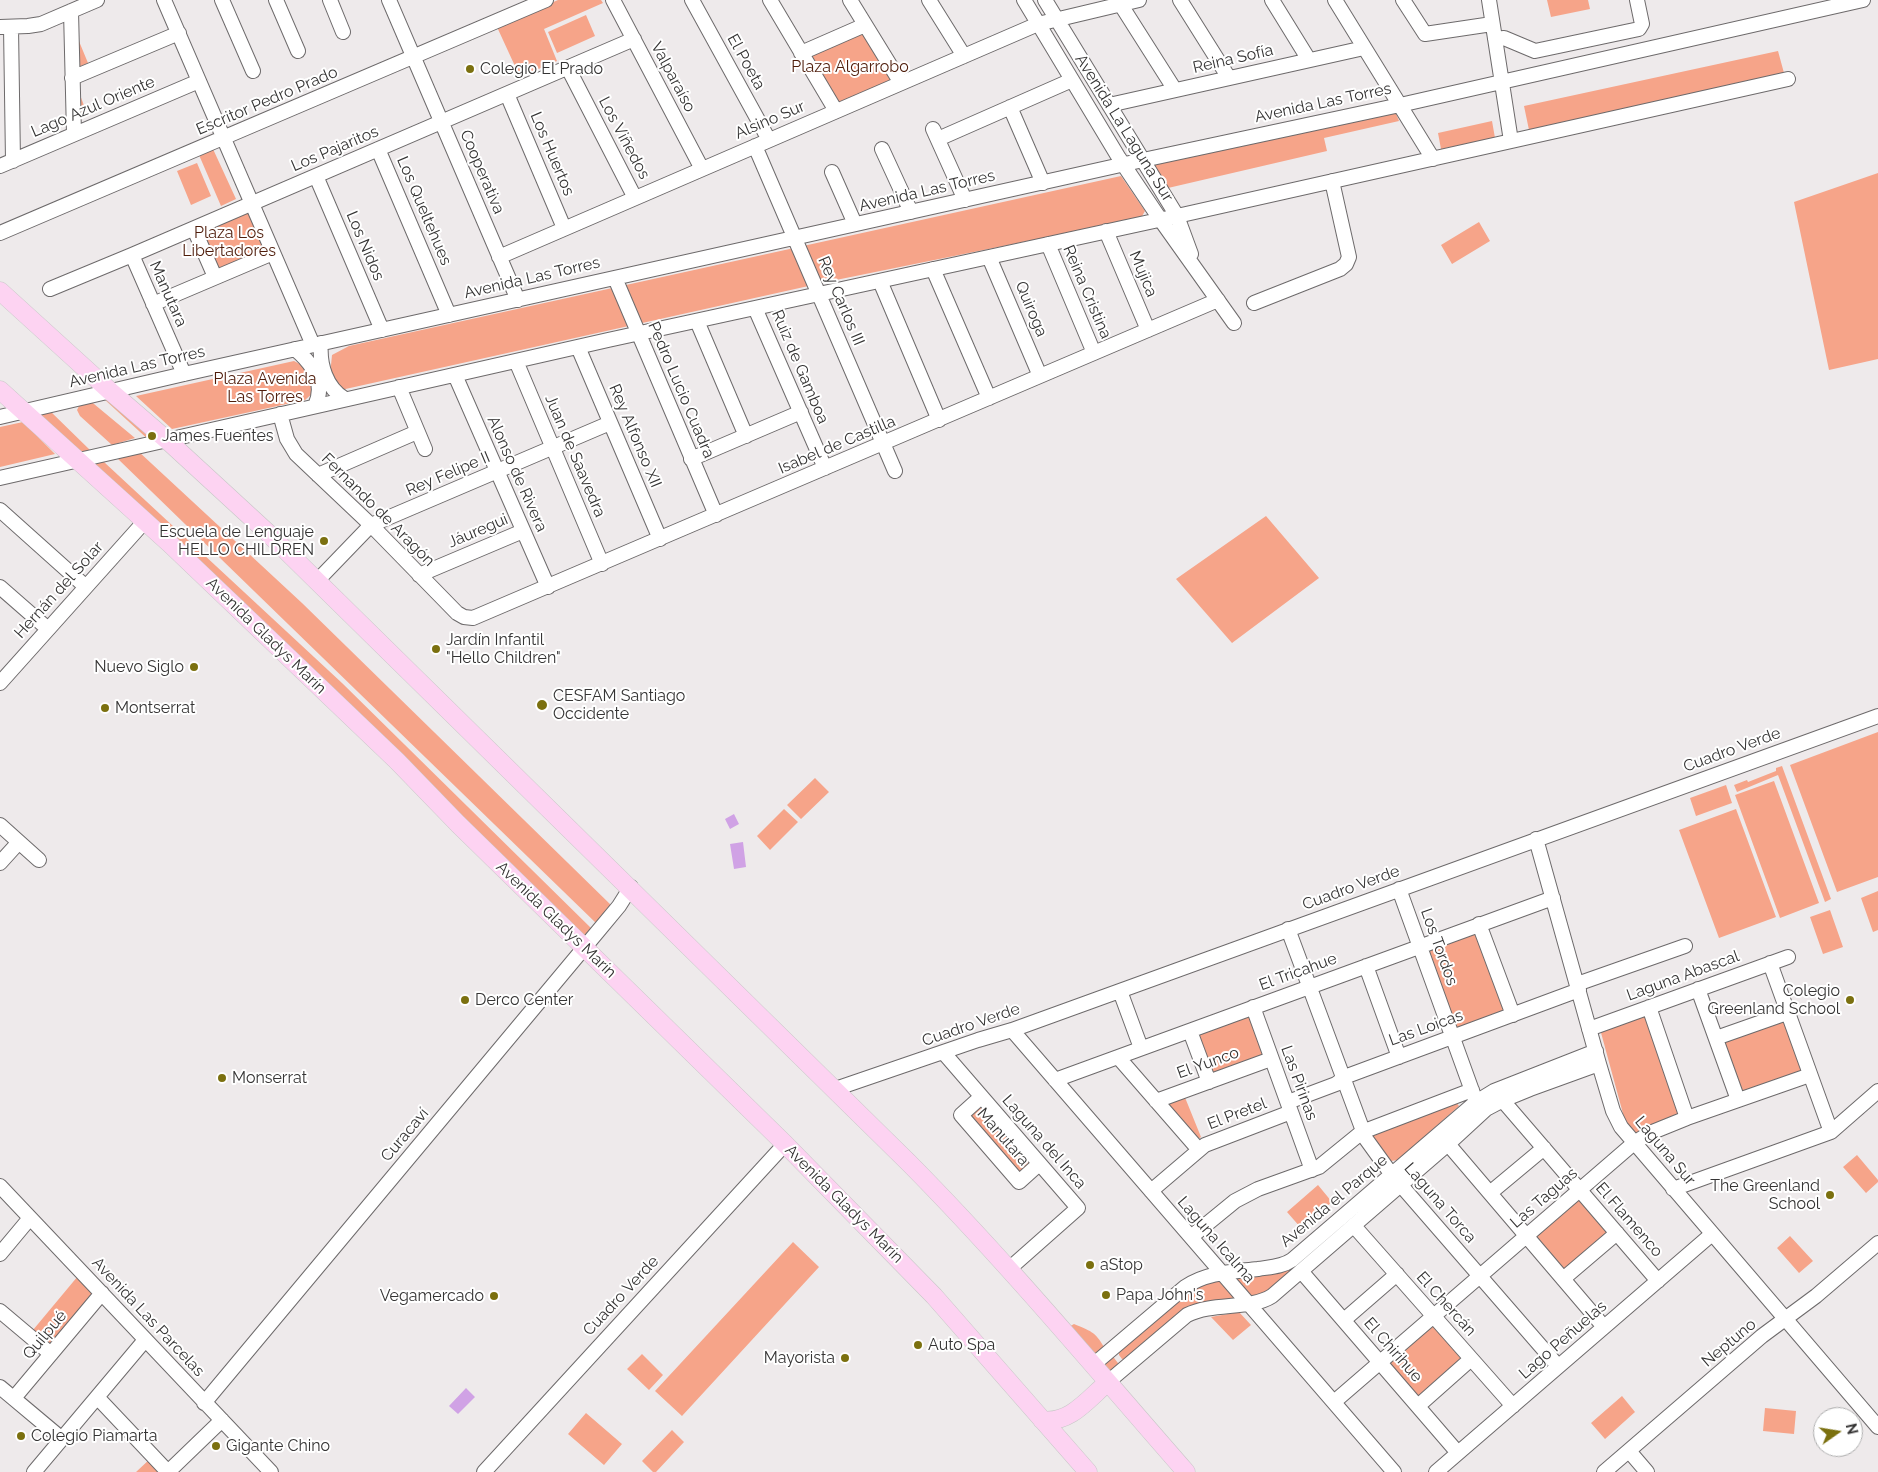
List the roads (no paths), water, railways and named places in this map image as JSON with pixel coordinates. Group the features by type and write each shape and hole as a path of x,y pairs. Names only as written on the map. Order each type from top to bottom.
{"main road":[{"path":"0,291 110,391 168,440 317,581 835,1089 936,1190 1009,1269 1186,1472"},
{"name":"Avenida Gladys Marín","path":"0,390 145,521 397,761 432,799 785,1144 905,1265 1088,1472"},
{"path":"1042,1420 1054,1421 1064,1418 1108,1382"}],"street":[{"path":"6,164 12,146 5,27 34,25 97,0"},
{"path":"164,0 273,252 317,344 324,370 335,392 345,399"},
{"path":"222,0 253,71"},
{"path":"276,0 298,52"},
{"path":"330,0 343,32"},
{"name":"Cooperativa","path":"389,0 518,300"},
{"name":"Escritor Pedro Prado","path":"0,233 546,0"},
{"name":"Valparaíso","path":"613,0 702,169"},
{"name":"El Poeta","path":"692,0 769,140"},
{"path":"770,0 836,111"},
{"path":"850,0 901,83"},
{"path":"929,0 964,56"},
{"name":"Avenida La Laguna Sur","path":"1024,0 1124,165 1160,219 1234,322"},
{"name":"Avenida La Laguna Sur","path":"1045,0 1177,216 1198,272"},
{"name":"Alsino Sur","path":"499,256 1038,24 1139,0"},
{"path":"1180,0 1229,78"},
{"path":"1272,0 1309,60"},
{"path":"1335,0 1432,159"},
{"path":"1404,0 1425,34 1492,24"},
{"path":"1489,0 1511,141"},
{"path":"1495,39 1504,38 1536,51 1639,29 1642,24 1637,0"},
{"name":"Avenida Las Torres","path":"0,417 317,344 1143,160 1400,105 1863,0"},
{"path":"1121,5 1175,90"},
{"path":"70,11 74,134"},
{"path":"801,53 865,25"},
{"path":"72,78 179,33"},
{"name":"Los Pajaritos","path":"50,289 194,229 634,39"},
{"name":"Reina Sofía","path":"1108,105 1364,48"},
{"name":"Los Viñedos","path":"568,68 635,198"},
{"path":"0,478 818,294 882,287 933,269 1788,79"},
{"name":"Lago Azul Oriente","path":"6,164 199,80"},
{"path":"965,200 936,134 1010,107 1072,80"},
{"name":"Los Huertos","path":"506,94 564,228"},
{"path":"1010,107 1043,183"},
{"path":"0,135 12,146"},
{"name":"Rey Carlos III","path":"755,146 895,470"},
{"name":"Los Queltehues","path":"378,149 450,315"},
{"path":"882,149 911,212"},
{"path":"832,172 855,224"},
{"name":"Los Nidos","path":"316,176 382,330"},
{"path":"1254,303 1340,269 1346,264 1349,257 1332,181"},
{"path":"194,229 215,277"},
{"name":"Mujica","path":"1106,231 1148,330"},
{"name":"Reina Cristina","path":"1048,244 1094,354"},
{"path":"153,304 273,252"},
{"name":"Manutara","path":"132,255 184,374"},
{"name":"Quiroga","path":"989,257 1040,376"},
{"path":"933,269 989,398"},
{"name":"Pedro Lucio Cuadra","path":"615,278 637,334 716,515"},
{"path":"882,287 939,420"},
{"name":"Isabel de Castilla","path":"468,618 477,617 548,587 1218,300"},
{"name":"Ruiz de Gamboa","path":"755,308 825,468"},
{"path":"697,321 746,436"},
{"name":"Rey Alfonso XII","path":"578,347 660,539"},
{"path":"295,349 309,362 317,376 320,394 315,406"},
{"name":"Juan de Saavedra","path":"516,361 602,564"},
{"name":"Alonso de Rivera","path":"455,375 548,587"},
{"path":"399,388 424,449"},
{"path":"691,459 801,412"},
{"name":"Fernando de Aragón","path":"280,414 289,444 296,454 457,613 468,618"},
{"name":"Rey Felipe II","path":"317,581 370,525 610,423"},
{"path":"318,475 417,432"},
{"path":"0,510 86,587"},
{"name":"Hernán del Solar","path":"3,674 48,629 145,521"},
{"name":"Jáuregui","path":"419,575 523,531"},
{"path":"0,587 48,629"},
{"name":"Cuadro Verde","path":"835,1089 1012,1030 1878,716"},
{"path":"0,825 39,860"},
{"name":"Laguna Sur","path":"1536,839 1613,1111 1621,1127 1878,1427"},
{"path":"0,863 19,842"},
{"name":"Curacaví","path":"204,1403 619,906 630,887"},
{"name":"Los Tordos","path":"1399,889 1474,1096"},
{"name":"El Tricahue","path":"1055,1080 1553,898"},
{"path":"1479,924 1513,1015"},
{"name":"Laguna Torca","path":"1288,929 1362,1132 1370,1146 1397,1180 1558,1366"},
{"name":"Las Loicas","path":"1289,1107 1336,1084 1347,1076 1513,1015 1578,987 1685,946"},
{"name":"Laguna Abascal","path":"1590,1029 1788,956"},
{"path":"1770,963 1831,1132"},
{"path":"1366,966 1399,1056"},
{"path":"1698,989 1738,1100"},
{"path":"1120,991 1141,1048"},
{"path":"1649,1007 1687,1118"},
{"name":"Las Pirinas","path":"1253,1008 1312,1170"},
{"path":"1716,1038 1787,1013"},
{"name":"Laguna Icalma","path":"1012,1030 1394,1472"},
{"path":"1190,1030 1209,1082"},
{"name":"Laguna del Inca","path":"943,1052 1078,1208 1009,1269"},
{"path":"1118,1057 1198,1150"},
{"name":"Avenida el Parque","path":"1108,1382 1187,1315 1203,1309 1268,1299 1354,1226 1474,1096 1498,1096 1598,1058"},
{"name":"El Yunco","path":"1156,1101 1272,1059"},
{"name":"Las Taguas","path":"1334,1402 1634,1143 1650,1133 1687,1118 1810,1075"},
{"path":"1674,1189 1831,1132 1878,1090"},
{"path":"1191,1237 1241,1197 1312,1170 1325,1163 1362,1132 1474,1096"},
{"name":"Avenida el Parque","path":"1093,1365 1185,1287 1203,1277 1272,1267 1289,1262 1448,1144 1498,1096"},
{"name":"El Flamenco","path":"1498,1096 1658,1281"},
{"name":"Manutara","path":"981,1097 961,1115 967,1122 1019,1182 1039,1164"},
{"name":"El Pretel","path":"1151,1191 1198,1150 1210,1142 1289,1107"},
{"name":"Cuadro Verde","path":"484,1472 785,1144"},
{"path":"1448,1144 1604,1327"},
{"path":"1490,1194 1544,1148"},
{"name":"Avenida Las Parcelas","path":"0,1186 222,1420 267,1471"},
{"path":"0,1254 30,1218"},
{"name":"El Chercán","path":"1354,1226 1513,1406"},
{"path":"1563,1279 1617,1233"},
{"name":"Lago Peñuelas","path":"1436,1472 1712,1234"},
{"name":"Neptuno","path":"1604,1472 1762,1336 1816,1296 1878,1243"},
{"name":"El Chirihue","path":"1301,1271 1458,1453"},
{"path":"1344,1320 1397,1274"},
{"name":"Quilpué","path":"14,1398 102,1293"},
{"path":"0,1311 52,1354"},
{"path":"34,1472 145,1340"},
{"path":"1418,1406 1472,1359"},
{"path":"0,1387 62,1439"},
{"path":"97,1397 168,1472 222,1420"},
{"path":"1629,1451 1647,1472"}],"place":[{"name":"Colegio El Prado","path":"470,69"},
{"name":"James Fuentes","path":"152,436"},
{"name":"Escuela de Lenguaje HELLO CHILDREN","path":"324,541"},
{"name":"Jardín Infantil \"Hello Children\"","path":"436,649"},
{"name":"Nuevo Siglo","path":"194,667"},
{"name":"CESFAM Santiago Occidente","path":"542,705"},
{"name":"Montserrat","path":"105,708"},
{"name":"Derco Center","path":"465,1000"},
{"name":"Colegio Greenland School","path":"1850,1000"},
{"name":"Monserrat","path":"222,1078"},
{"name":"The Greenland School","path":"1830,1195"},
{"name":"aStop","path":"1090,1265"},
{"name":"Papa John's","path":"1106,1295"},
{"name":"Vegamercado","path":"494,1296"},
{"name":"Auto Spa","path":"918,1345"},
{"name":"Mayorista","path":"845,1358"},
{"name":"Colegio Piamarta","path":"21,1436"},
{"name":"Gigante Chino","path":"216,1446"}],"park label":[{"name":"Plaza Algarrobo","path":"850,67"},
{"name":"Plaza Los Libertadores","path":"229,242"},
{"name":"Plaza Avenida Las Torres","path":"265,388"}]}
